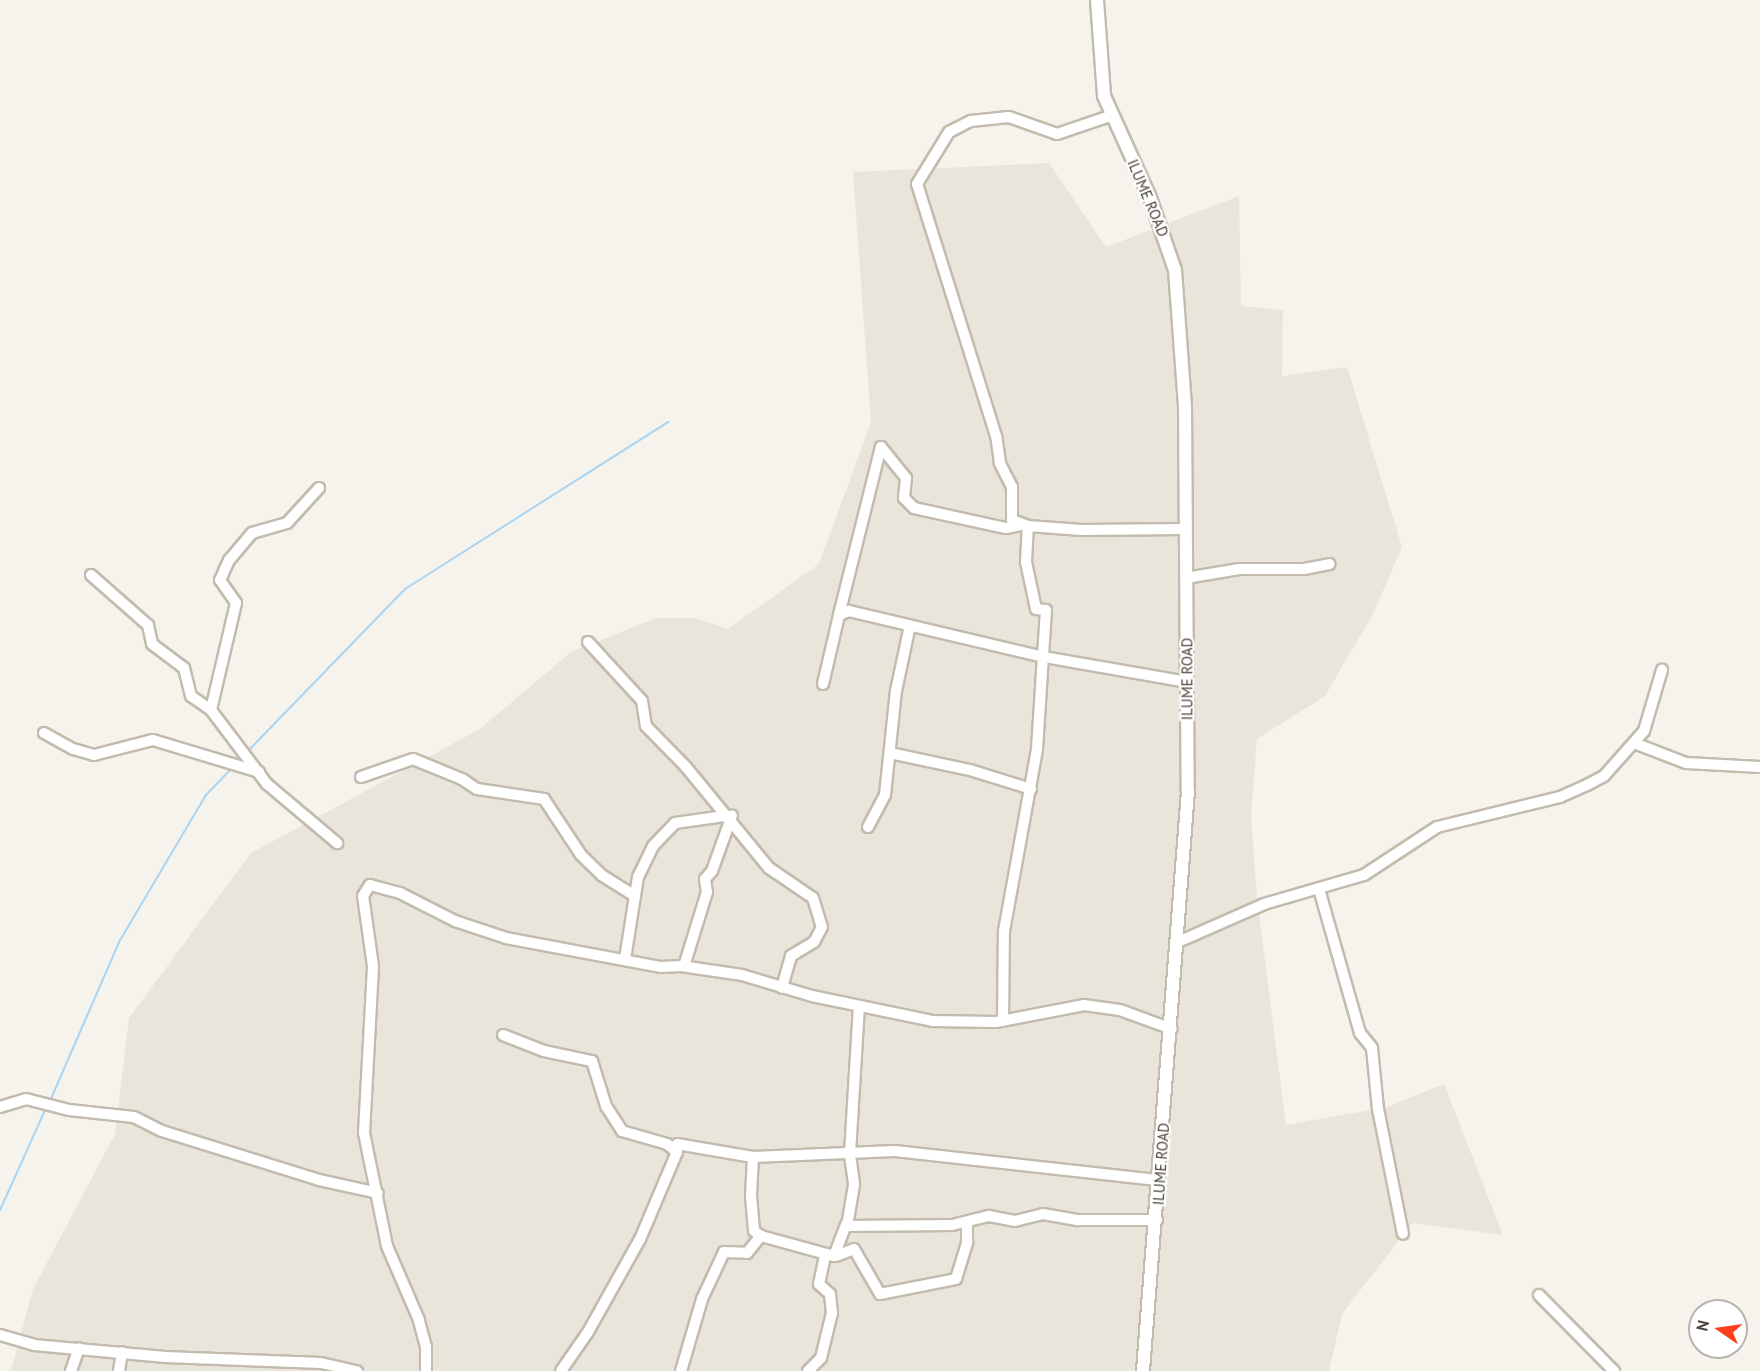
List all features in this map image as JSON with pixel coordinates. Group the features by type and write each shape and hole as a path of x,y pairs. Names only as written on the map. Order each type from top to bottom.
{"street":[{"name":"ILUME ROAD","path":"1097,0 1104,96 1110,116 1150,198 1175,270 1185,407 1188,791 1172,1029 1143,1371"},
{"path":"1025,526 1012,520 1012,487 1000,463 996,436 917,184 940,143 949,132 970,121 1009,117 1057,134 1110,116"},
{"path":"823,684 881,447 906,478 904,498 914,508 1006,528 1025,526 1082,530 1185,529"},
{"path":"211,710 236,603 220,580 228,560 252,533 287,524 319,488"},
{"path":"1003,1021 1004,931 1020,825 1031,789 1044,657 1046,610 1036,609 1026,562 1025,526"},
{"path":"1186,578 1239,569 1304,569 1330,564"},
{"path":"91,575 148,625 152,644 184,668 191,696 211,710 267,784 338,843"},
{"path":"839,615 849,611 1044,657 1186,682"},
{"path":"868,827 885,795 896,691 910,625"},
{"path":"588,642 642,701 646,726 686,766 729,815 770,868 813,898 822,927 818,936 791,956 782,988"},
{"path":"1178,942 1264,904 1364,875 1437,827 1572,793 1604,776 1634,743 1651,714 1662,670"},
{"path":"44,733 73,749 94,755 153,740 259,772"},
{"path":"1634,743 1686,763 1760,766"},
{"path":"890,753 970,770 1031,789"},
{"path":"361,777 413,759 462,778 477,789 544,799 581,855 603,876 634,896"},
{"path":"625,959 634,896 645,858 675,823 729,815"},
{"path":"685,963 707,892 705,879 712,871 729,815"},
{"path":"424,1371 426,1347 419,1320 387,1246 364,1133 373,966 363,896 366,888 400,893 455,921 506,938 661,967 681,966 742,975 782,988 933,1021 1003,1021 1083,1005 1120,1010 1172,1029"},
{"path":"1319,889 1360,1033 1372,1048 1378,1109 1403,1234"},
{"path":"808,1371 821,1358 832,1313 830,1294 819,1284 846,1224 854,1185 850,1151 859,1006"},
{"path":"503,1035 544,1050 592,1061 606,1106 622,1131 667,1144 677,1152 640,1239 588,1332 561,1371"},
{"path":"0,1107 26,1099 69,1110 134,1117 162,1131 319,1180 378,1193"},
{"path":"677,1144 753,1157 850,1151 895,1151 1159,1180"},
{"path":"753,1157 754,1231 761,1236 831,1256 854,1249 880,1294 956,1279 967,1242 968,1223"},
{"path":"846,1224 850,1227 899,1228 968,1223 989,1216 1015,1221 1043,1214 1078,1220 1157,1220"},
{"path":"681,1371 693,1323 722,1257 728,1250 747,1253 761,1236"},
{"path":"1539,1295 1614,1371"},
{"path":"0,1335 34,1345 240,1359 357,1371"},
{"path":"71,1371 79,1348"},
{"path":"119,1371 122,1352"},
{"path":"237,1371 240,1359"}],"shaded area":[{"path":"1049,163 1106,247 1239,196 1241,306 1283,310 1282,376 1347,367 1402,547 1373,614 1325,696 1257,739 1251,816 1257,898 1286,1125 1387,1107 1444,1084 1503,1235 1412,1223 1342,1314 1329,1371 11,1371 33,1289 115,1134 129,1018 251,853 480,729 571,652 656,618 695,618 728,629 819,564 871,422 853,172"}],"waterway":[{"path":"248,751 405,589 668,422"},
{"path":"50,1101 119,942 206,795 232,768"},
{"path":"0,1210 46,1108"}]}
